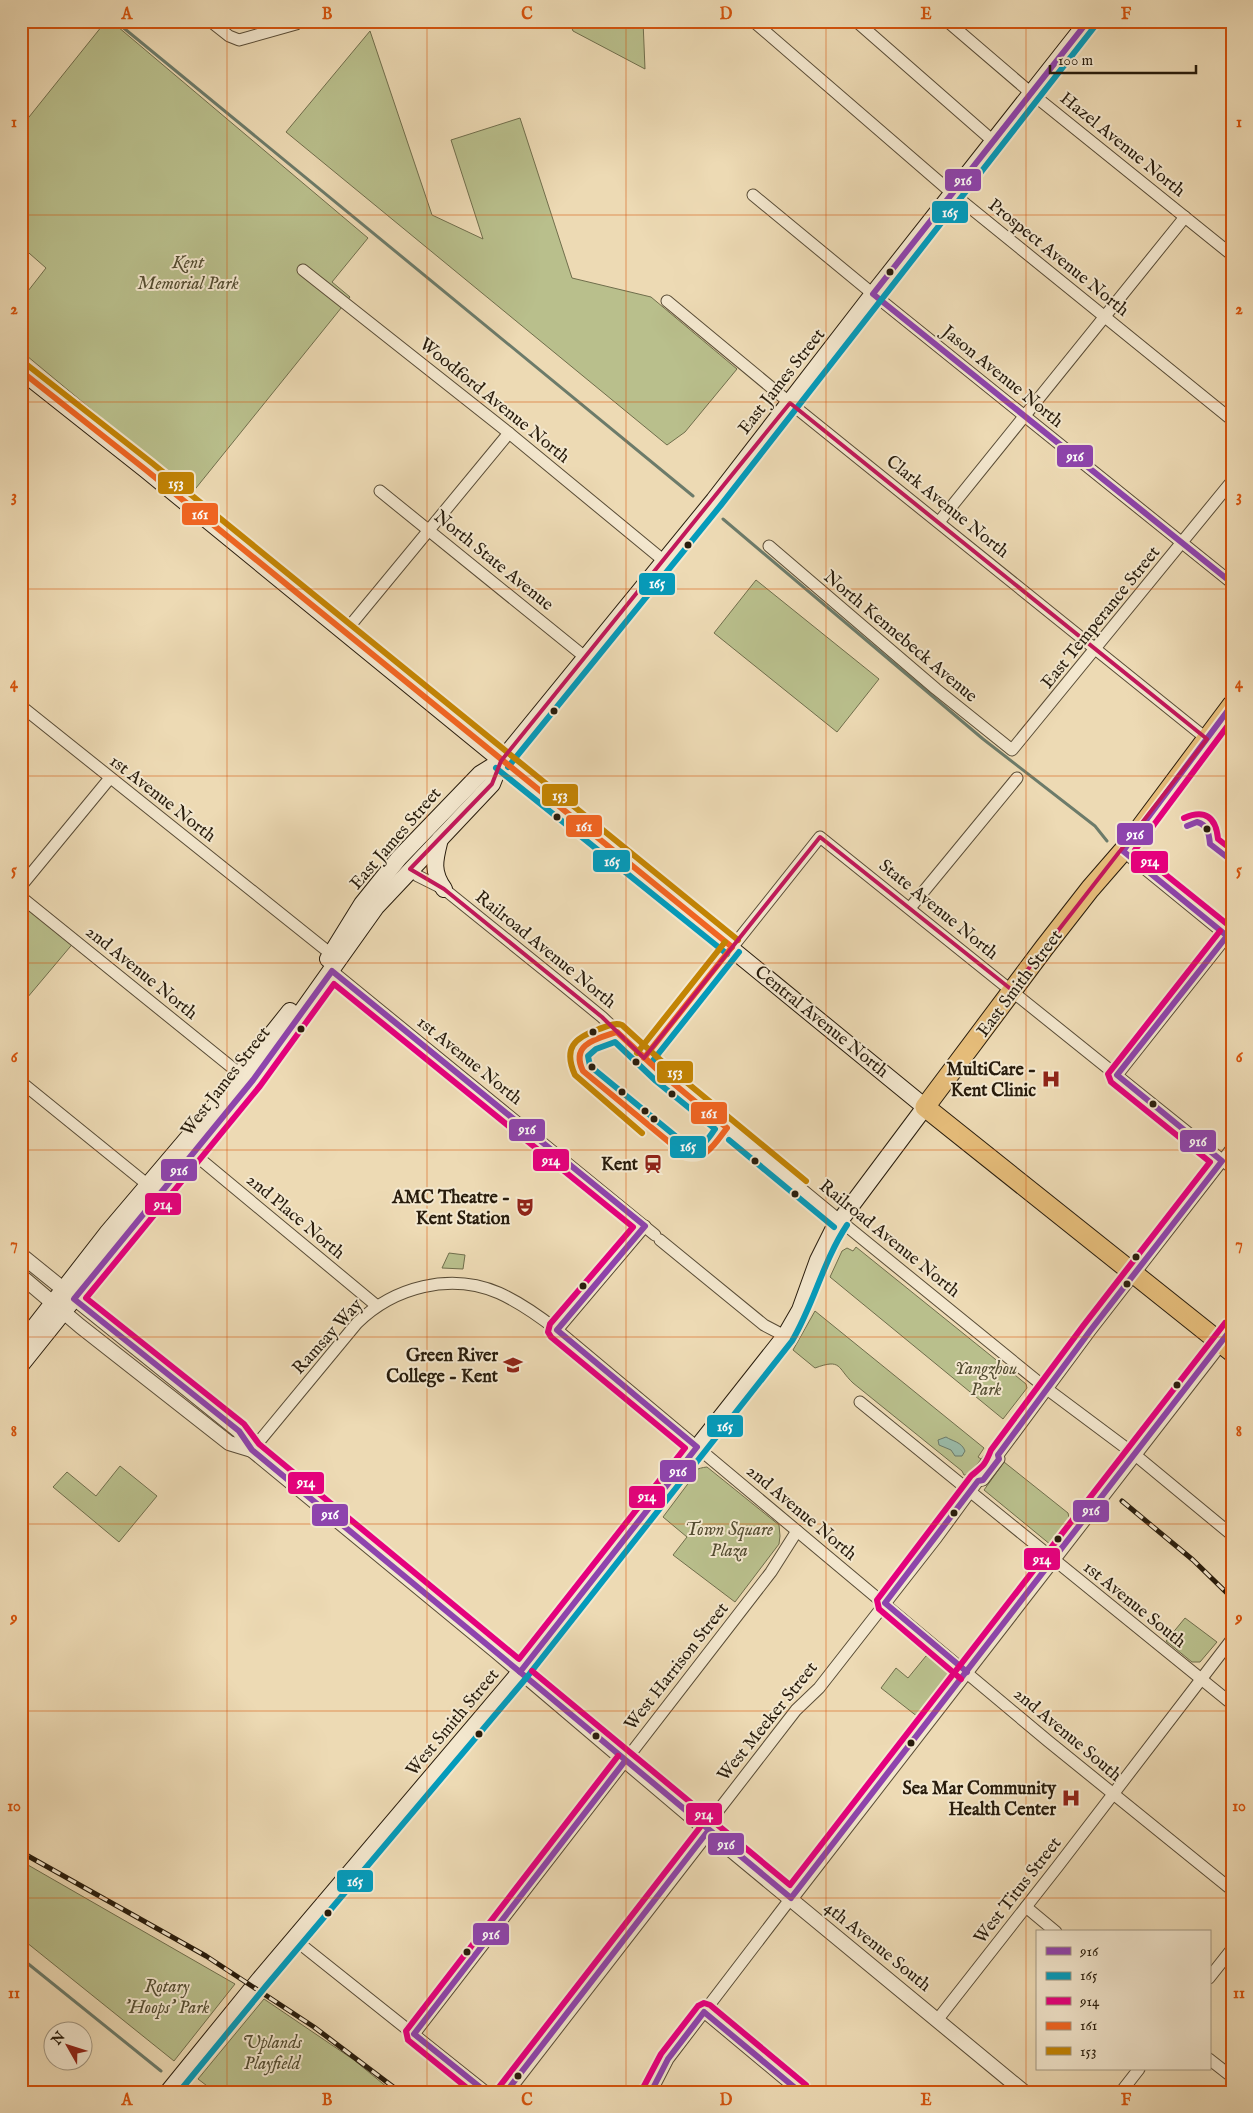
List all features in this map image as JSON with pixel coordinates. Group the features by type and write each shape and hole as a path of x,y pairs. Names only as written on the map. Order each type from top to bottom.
{"main road":[{"name":"East James Street","path":"376,907 492,784 501,761 663,560 714,500 1088,21"},
{"name":"Central Avenue North","path":"21,371 154,476 501,761 732,947 925,1107 1226,1347"},
{"name":"East Smith Street","path":"805,1295 829,1236 840,1220 1012,990 1090,889 1124,851 1232,705"},
{"name":"East James Street","path":"331,954 362,904 400,858 480,774 501,761"},
{"path":"441,838 435,855 434,868 437,880 444,889"},
{"name":"West James Street","path":"21,1344 58,1308 194,1154 257,1076 376,907"},
{"name":"West James Street","path":"70,1294 108,1232 220,1099 304,994 331,954"},
{"path":"194,1154 192,1145 219,1111 220,1099"},
{"name":"West Smith Street","path":"169,2092 259,1980 520,1672 785,1336 800,1310 805,1295"},
{"name":"West James Street","path":"21,1365 58,1308"}],"street":[{"path":"210,21 229,36 239,40 296,24 300,21"},
{"name":"Prospect Avenue North","path":"753,21 952,193 1232,420"},
{"path":"856,21 993,141"},
{"name":"Hazel Avenue North","path":"947,21 1031,93 1232,255"},
{"name":"Jason Avenue North","path":"753,195 1232,583"},
{"path":"939,522 1185,217"},
{"name":"Woodford Avenue North","path":"303,270 510,434 663,560"},
{"name":"Clark Avenue North","path":"667,301 1207,739"},
{"path":"344,633 510,434"},
{"name":"East Temperance Street","path":"1012,750 1232,481"},
{"name":"North State Avenue","path":"380,491 585,657"},
{"name":"North Kennebeck Avenue","path":"768,546 936,689 1012,750"},
{"name":"1st Avenue North","path":"21,706 331,954"},
{"path":"21,886 110,778"},
{"path":"910,908 1017,778"},
{"name":"State Avenue North","path":"732,947 820,837 1232,1168"},
{"path":"1117,1075 1230,938 1124,851"},
{"name":"Railroad Avenue North","path":"410,869 418,876 444,889 602,1017 644,1058 840,1220 1047,1389 1134,1454 1232,1535"},
{"name":"2nd Avenue North","path":"21,897 240,1074"},
{"path":"644,1058 732,947"},
{"name":"1st Avenue North","path":"332,971 764,1325 785,1336"},
{"path":"21,1082 148,1185"},
{"path":"1047,1389 1134,1273 1232,1148"},
{"name":"2nd Place North","path":"194,1154 377,1306"},
{"path":"557,1330 644,1226"},
{"path":"21,1255 239,1431 252,1450"},
{"path":"21,1276 58,1308 229,1443 252,1450"},
{"name":"Ramsay Way","path":"252,1450 357,1324 377,1306 418,1287 441,1284 472,1285 497,1292 520,1304 557,1330 697,1447"},
{"path":"650,2092 668,2059 1134,1454 1226,1347 1232,1328"},
{"name":"West Meeker Street","path":"506,2092 708,1830 714,1816 790,1717 819,1688 937,1537 970,1490 978,1481 984,1480 999,1459 999,1453 1047,1389"},
{"path":"860,1402 970,1490"},
{"name":"2nd Avenue North","path":"697,1447 885,1603"},
{"name":"4th Avenue South","path":"252,1450 1024,2092"},
{"name":"1st Avenue South","path":"970,1490 1232,1704"},
{"name":"West Harrison Street","path":"414,2034 771,1572 797,1531"},
{"name":"2nd Avenue South","path":"885,1603 1113,1794 1232,1890"},
{"name":"West Titus Street","path":"938,2019 1232,1639"},
{"path":"1026,1907 1054,1930"},
{"path":"294,1939 486,2092"},
{"path":"1210,1977 1232,1949"},
{"path":"704,2012 800,2092"},
{"path":"1210,2060 1232,2077"},
{"path":"1121,2092 1138,2070"}],"highlighted area":[{"path":"790,403 1207,739 1012,990 820,837 644,1058 602,1017 444,889 410,869 492,784 501,761"}],"green space":[{"name":"Kent Memorial Park","path":"106,21 111,21 368,238 332,282 350,297 192,493 21,351 21,300 46,268 21,246 21,127"},
{"path":"569,21 643,21 645,69 573,31"},
{"path":"370,31 432,215 483,239 451,140 520,118 572,278 651,297 737,369 685,432 667,445 286,132"},
{"path":"756,580 879,679 837,732 714,633"},
{"path":"21,897 75,941 27,998 21,993"},
{"name":"Yangzhou Park","path":"856,1247 1026,1384 1027,1388 1003,1419 830,1277 842,1251 847,1248 853,1251"},
{"path":"449,1253 465,1255 463,1269 442,1268"},
{"path":"815,1311 984,1448 978,1457 981,1459 979,1469 972,1475 964,1475 962,1471 853,1383 838,1366 830,1364 815,1368 793,1350"},
{"path":"1004,1462 1068,1513 1070,1522 1051,1545 984,1490"},
{"path":"120,1466 157,1496 119,1542 53,1487 67,1472 96,1496"},
{"name":"Town Square Plaza","path":"707,1467 779,1525 779,1544 735,1602 673,1555 687,1537 663,1517 690,1481 687,1479 689,1476 698,1469"},
{"path":"1185,1618 1217,1642 1200,1662 1192,1662 1166,1641"},
{"path":"931,1654 947,1665 948,1675 918,1717 881,1688 896,1668 908,1678 926,1656"},
{"name":"Rotary 'Hoops' Park","path":"21,1861 235,1984 174,2061 21,1938"},
{"name":"Uplands Playfield","path":"264,1999 354,2060 393,2092 215,2092 198,2079"}],"shaded area":[{"path":"946,1437 964,1448 965,1451 962,1456 955,1456 951,1450 939,1445 938,1440"}],"waterway":[{"path":"120,25 693,496"},
{"path":"723,519 983,739 1095,826 1107,841"},
{"path":"21,1958 161,2071"}],"railway":[{"path":"1122,1501 1193,1560 1232,1598"},
{"path":"21,1852 206,1956 314,2027 400,2092"}],"transit line":[{"name":"916","path":"1088,21 873,294 1232,583"},
{"name":"165","path":"508,767 721,505 1095,26"},
{"name":"153","path":"26,364 152,463 738,940"},
{"name":"161","path":"21,371 146,470 732,947"},
{"name":"916","path":"1232,705 1123,851 1232,940"},
{"name":"914","path":"1232,720 1135,850 1232,928"},
{"name":"165","path":"496,768 727,954"},
{"name":"914","path":"1184,818 1198,814 1208,817 1215,825 1218,839 1232,850"},
{"name":"916","path":"1187,826 1197,822 1204,825 1210,844 1232,861"},
{"name":"914","path":"961,1679 879,1609 877,1600 971,1476 984,1464 991,1450 1083,1326 1210,1162 1111,1082 1108,1074 1220,931"},
{"name":"916","path":"967,1672 885,1603 978,1481 983,1480 999,1459 998,1455 1090,1331 1222,1161 1117,1075 1227,936"},
{"name":"153","path":"637,1053 725,942"},
{"name":"161","path":"644,1058 732,947"},
{"name":"165","path":"651,1063 739,952"},
{"name":"916","path":"332,971 645,1226 557,1330 697,1447 520,1672 252,1450 239,1431 74,1299 253,1080 332,971"},
{"name":"914","path":"334,984 633,1227 550,1324 548,1332 551,1337 685,1448 519,1659 259,1444 244,1424 86,1298 260,1086 334,984"},
{"name":"153","path":"642,1133 575,1075 570,1058 573,1045 577,1040 590,1032 610,1025 622,1025 668,1067 806,1181"},
{"name":"161","path":"617,1032 662,1074 727,1128 705,1153 693,1157 686,1156 583,1071 580,1054 587,1044 617,1032"},
{"name":"165","path":"615,1042 656,1081 715,1129 705,1142 698,1147 690,1148 590,1066 588,1056 596,1049 615,1042"},
{"name":"165","path":"729,1140 834,1227"},
{"name":"165","path":"179,2092 527,1677 792,1341 800,1327 831,1253 847,1225"},
{"name":"914","path":"532,1671 790,1885 1225,1323"},
{"name":"916","path":"520,1672 791,1898 1232,1328"},
{"name":"914","path":"472,2092 408,2040 406,2031 618,1756"},
{"name":"916","path":"486,2092 414,2034 625,1761"},
{"name":"914","path":"499,2087 701,1826"},
{"name":"916","path":"506,2092 708,1831"},
{"name":"914","path":"643,2088 661,2054 698,2006 704,2003 710,2005 806,2085"},
{"name":"916","path":"651,2092 668,2059 704,2012 800,2092"}],"place":[{"name":"MultiCare - Kent Clinic","path":"1051,1079"},
{"name":"Kent","path":"653,1164"},
{"name":"AMC Theatre - Kent Station","path":"525,1207"},
{"name":"Green River College - Kent","path":"513,1365"},
{"name":"Sea Mar Community Health Center","path":"1071,1798"}]}
